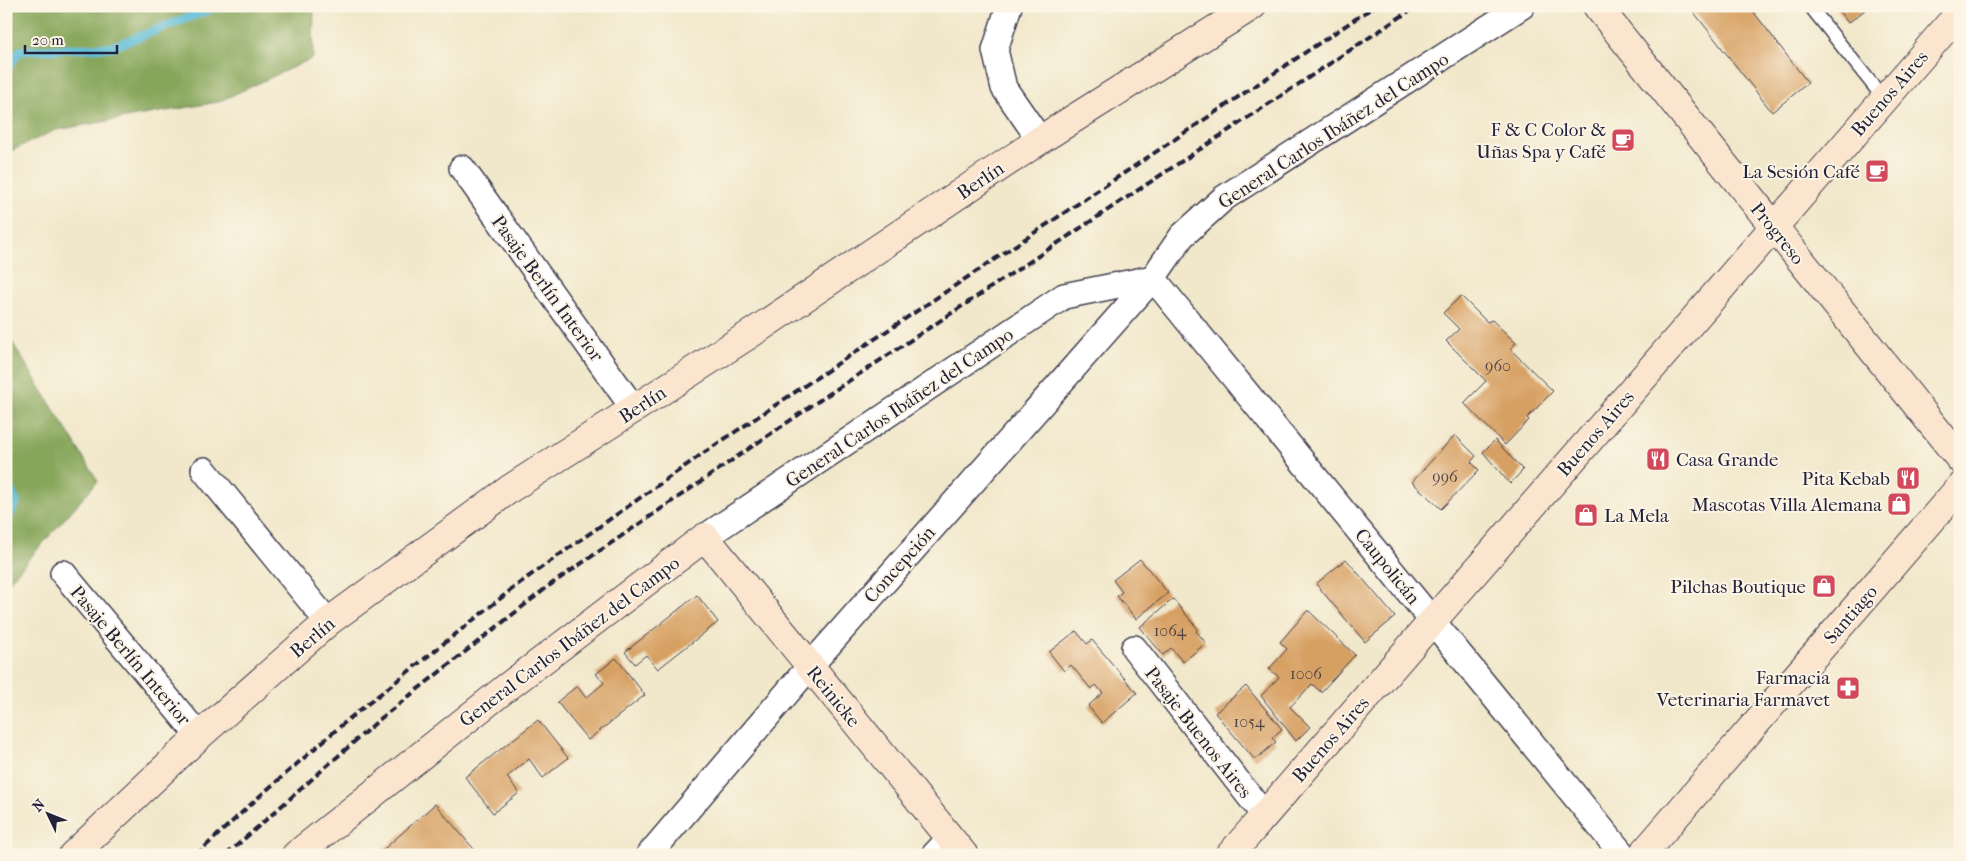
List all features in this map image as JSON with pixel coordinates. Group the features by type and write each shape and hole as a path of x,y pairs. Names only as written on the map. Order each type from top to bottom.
{"street":[{"path":"1009,6 995,50 1004,88 1040,140"},
{"name":"Berlín","path":"73,855 199,736 328,622 511,488 758,329 1040,140 1252,6"},
{"name":"General Carlos Ibáñez del Campo","path":"296,855 506,688 705,537 1064,296 1153,278 1182,236 1224,198 1522,6"},
{"name":"Progreso","path":"1597,6 1960,459"},
{"name":"Buenos Aires","path":"1230,855 1960,12"},
{"name":"Pasaje Berlín Interior","path":"462,168 634,409"},
{"name":"Caupolicán","path":"1153,278 1623,855"},
{"name":"Concepción","path":"649,855 810,666 1153,278"},
{"path":"204,470 328,622"},
{"name":"Santiago","path":"1642,855 1960,487"},
{"name":"Reinicke","path":"705,537 810,666 949,849"},
{"name":"Pasaje Berlín Interior","path":"63,573 199,736"},
{"name":"Pasaje Buenos Aires","path":"1134,648 1264,816"}],"lane":[{"path":"1813,10 1884,99"}],"green space":[{"path":"6,6 314,6 313,58 218,102 56,130 6,153"},
{"path":"6,332 98,481 6,585"}],"building":[{"path":"1689,6 1749,6 1808,83 1772,112"},
{"path":"1835,6 1870,6 1848,23"},
{"path":"1461,296 1487,322 1492,320 1516,343 1510,349 1553,391 1505,445 1464,403 1486,381 1446,341 1459,329 1443,313"},
{"path":"1455,435 1476,456 1471,462 1479,470 1441,509 1412,482"},
{"path":"1495,440 1523,470 1510,484 1483,452"},
{"path":"1140,559 1168,593 1136,619 1117,596 1122,592 1113,580"},
{"path":"1346,559 1395,617 1365,642 1316,584"},
{"path":"697,595 718,622 658,669 646,655 635,664 625,652"},
{"path":"1173,599 1198,629 1196,631 1206,643 1183,662 1171,648 1163,655 1140,627"},
{"path":"1308,610 1355,655 1321,692 1312,684 1290,707 1310,727 1296,741 1261,696 1279,677 1269,669 1287,649 1280,642"},
{"path":"1076,631 1087,644 1092,640 1137,693 1102,723 1088,706 1103,693 1096,685 1091,689 1071,665 1064,671 1049,652"},
{"path":"616,658 645,695 588,740 557,702 577,686 586,698 604,683 596,674"},
{"path":"1246,686 1282,729 1272,738 1276,742 1255,760 1215,713"},
{"path":"538,720 568,758 543,778 529,759 507,777 519,793 493,813 465,777"},
{"path":"435,804 479,855 377,855 401,834"}],"waterway":[{"path":"6,69 20,51 112,47 218,6"},
{"path":"6,481 16,502 6,522"}],"railway":[{"path":"196,855 261,795 350,718 521,582 705,452 1375,6"},
{"path":"226,855 380,719 550,585 820,400 1417,6"}],"place":[{"name":"F & C Color & Uñas Spa y Café","path":"1623,140"},
{"name":"La Sesión Café","path":"1877,171"},
{"name":"Casa Grande","path":"1658,459"},
{"name":"Pita Kebab","path":"1908,478"},
{"name":"Mascotas Villa Alemana","path":"1899,504"},
{"name":"La Mela","path":"1586,515"},
{"name":"Pilchas Boutique","path":"1824,586"},
{"name":"Farmacia Veterinaria Farmavet","path":"1848,688"}]}
